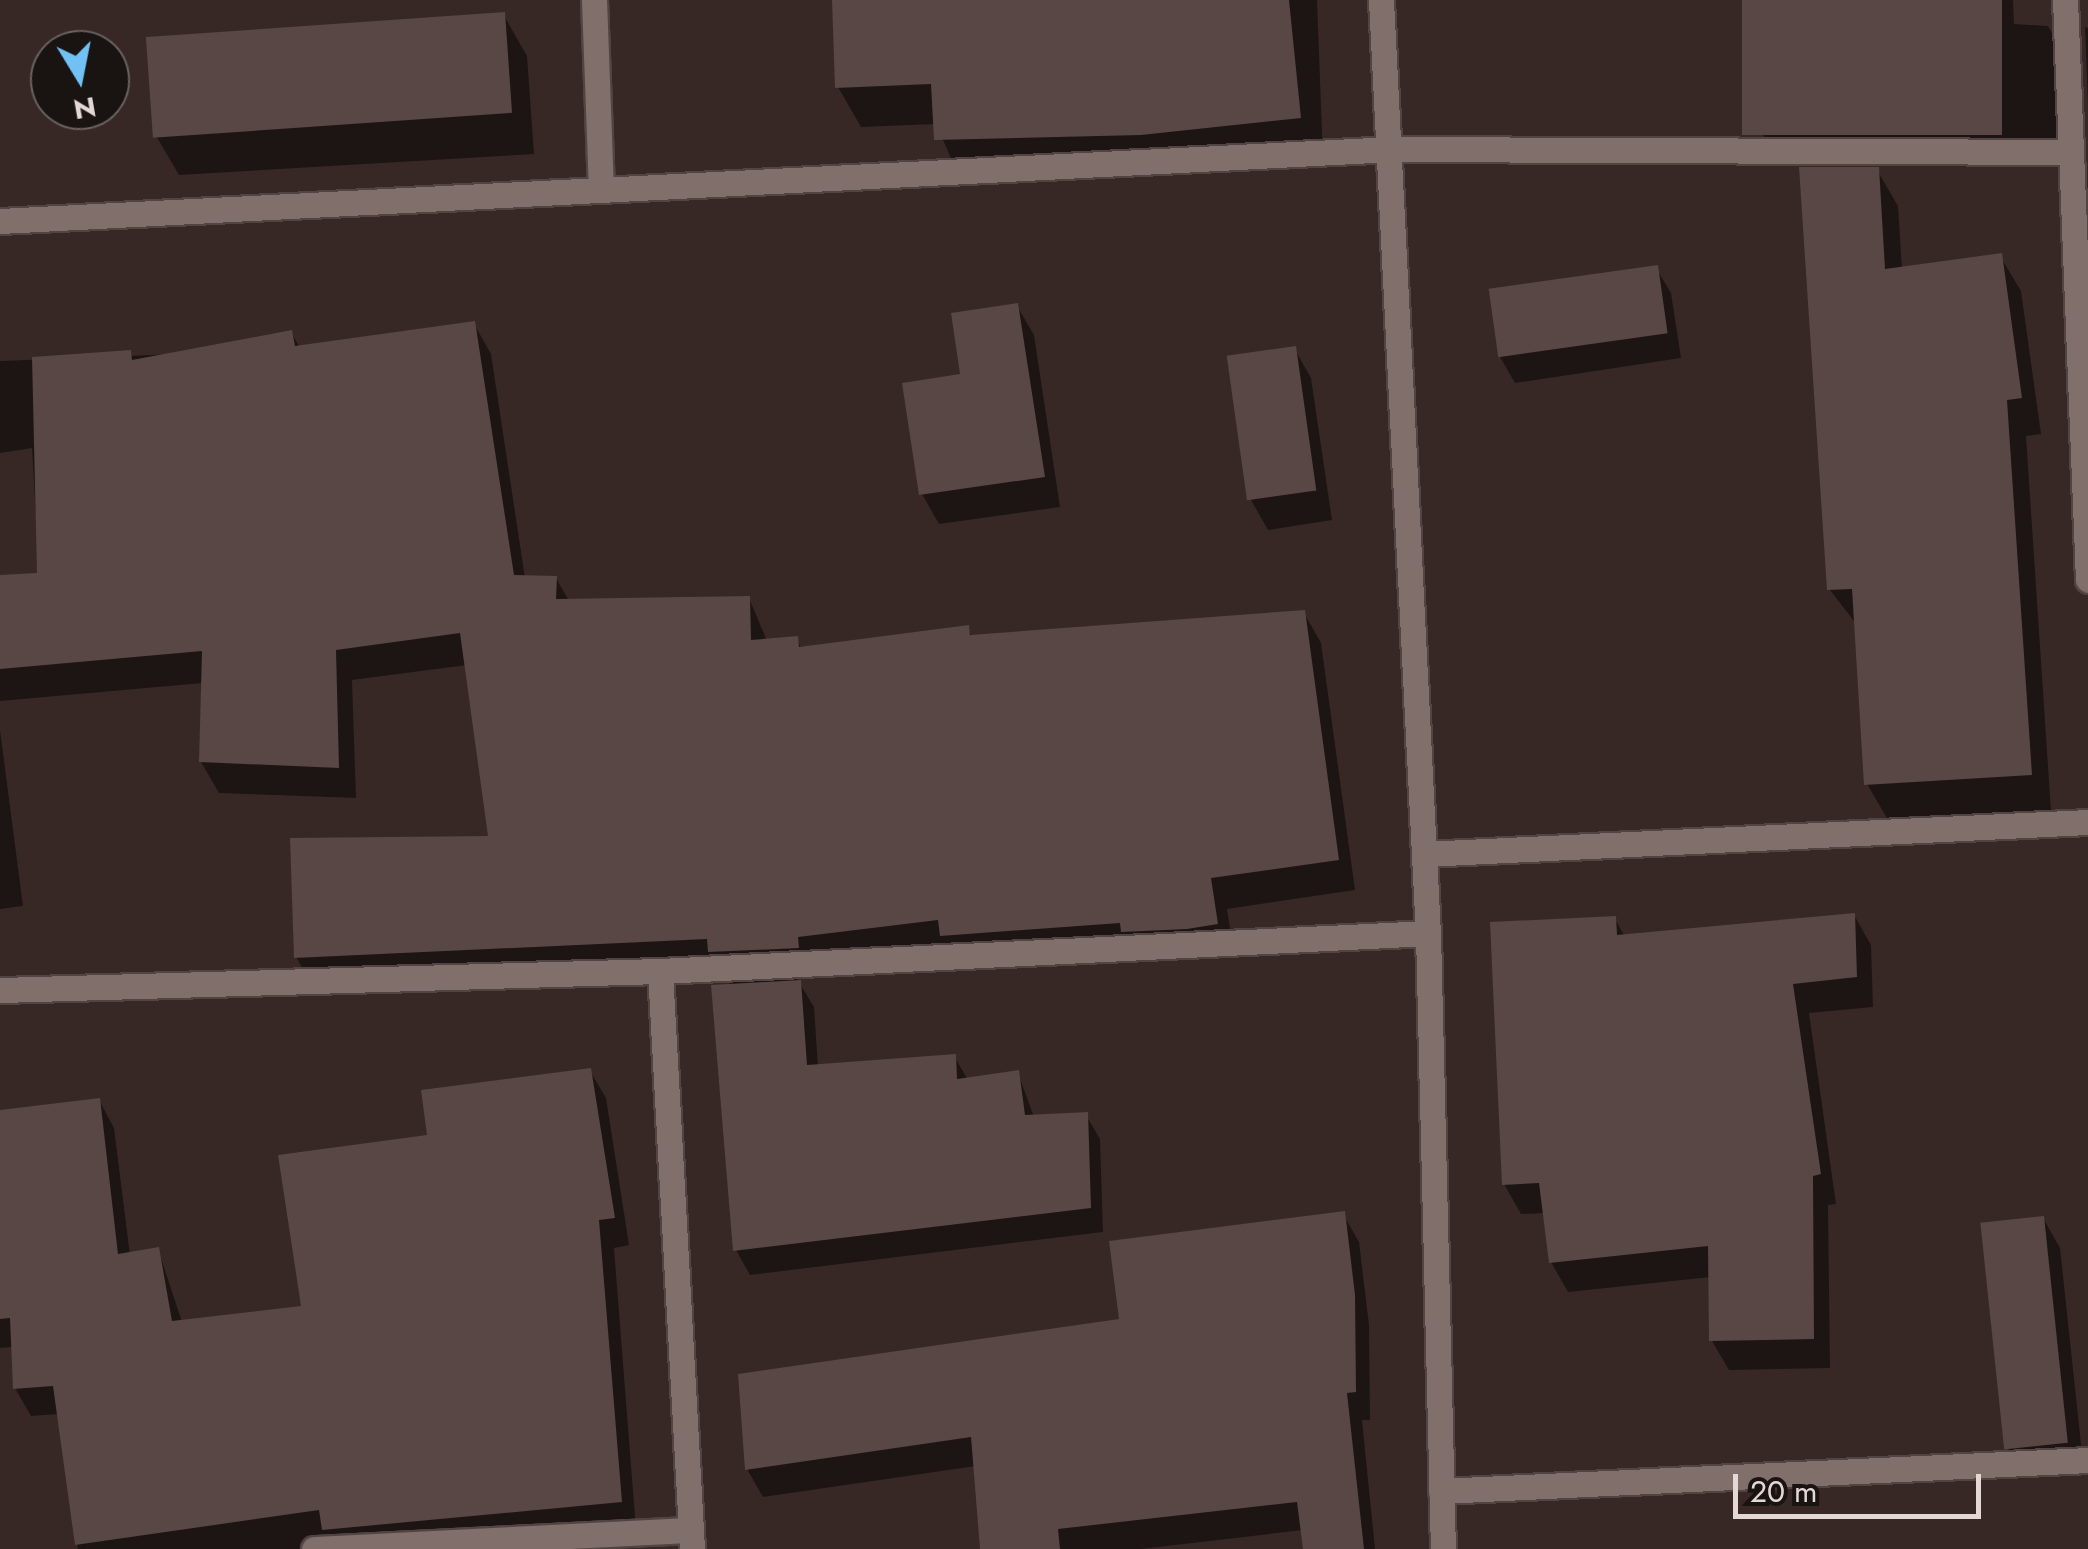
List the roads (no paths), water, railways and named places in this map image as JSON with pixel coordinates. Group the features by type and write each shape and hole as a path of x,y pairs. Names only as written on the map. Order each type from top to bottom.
{"street":[{"path":"594,0 601,189"},
{"path":"1381,0 1392,150 1428,933 1443,1549"},
{"path":"2064,0 2088,580"},
{"path":"0,221 1392,150 2068,152"},
{"path":"1424,854 2088,822"},
{"path":"0,990 660,971 1428,933"},
{"path":"314,1549 692,1540 660,971"},
{"path":"1441,1491 2088,1460"}]}
